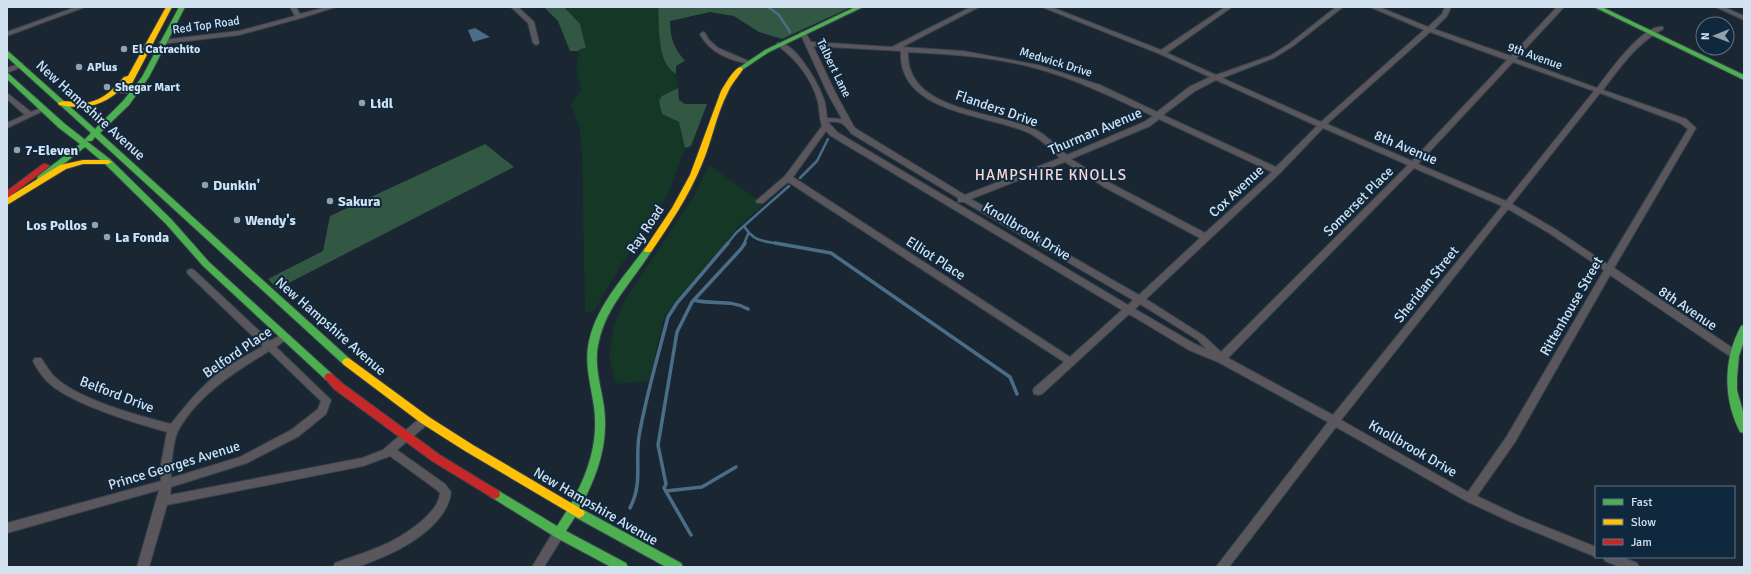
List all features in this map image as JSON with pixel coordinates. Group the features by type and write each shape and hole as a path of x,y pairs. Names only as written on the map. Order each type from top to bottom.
{"main road":[{"path":"94,131 120,98 169,7"},
{"path":"7,202 81,142 126,103 152,65 162,42 182,7"},
{"name":"Ray Road","path":"559,532 574,510 595,464 599,445 600,417 592,373 592,350 594,337 609,307 676,208 686,189 703,153 722,92 732,78 748,62 780,44 860,7"},
{"path":"1597,7 1744,78"},
{"path":"1616,7 1744,68"},
{"name":"New Hampshire Avenue","path":"7,53 356,370 425,420 469,448 574,510 677,567"},
{"path":"62,103 76,107 84,107 103,101 121,86 127,77 137,68"},
{"name":"New Hampshire Avenue","path":"7,75 81,142 108,162 169,222 206,264 338,386 436,458 559,532 622,567"},
{"path":"7,195 81,142"},
{"path":"7,202 63,166 83,162 108,162"},
{"path":"1744,328 1734,354 1732,382 1736,409 1744,429"}],"street":[{"path":"7,34 82,7"},
{"path":"293,7 299,17"},
{"name":"Red Top Road","path":"162,42 235,34 333,7"},
{"path":"514,7 531,22 536,43"},
{"path":"894,48 976,7"},
{"name":"8th Avenue","path":"1044,7 1162,53 1214,78 1507,205 1539,222 1734,354"},
{"path":"1162,53 1229,7"},
{"name":"Thurman Avenue","path":"953,204 1147,124 1159,116 1186,93 1214,78 1272,57 1291,45 1340,7"},
{"name":"9th Avenue","path":"1373,7 1428,29 1683,121 1691,126"},
{"name":"Cox Avenue","path":"1038,391 1128,310 1139,298 1277,171 1322,125 1445,15 1448,7"},
{"name":"Somerset Place","path":"1221,359 1413,164 1561,7"},
{"path":"1719,7 1744,18"},
{"name":"Sheridan Street","path":"1222,567 1335,420 1599,90 1626,54 1651,32 1661,28"},
{"name":"Talbert Lane","path":"803,33 810,44 832,94 845,119"},
{"path":"703,34 711,46 720,53 748,62"},
{"name":"Talbert Lane","path":"780,44 796,58 806,72 820,98 826,125"},
{"name":"Medwick Drive","path":"810,44 977,54 1036,66 1077,79 1277,171"},
{"name":"Flanders Drive","path":"905,49 904,58 906,71 912,83 922,92 953,107 1018,126 1033,132 1049,143 1064,158 1123,194 1206,237"},
{"path":"7,71 21,65"},
{"path":"7,94 30,115"},
{"path":"7,126 43,108"},
{"path":"826,125 842,124 845,119"},
{"path":"760,201 788,178 826,125 845,119"},
{"name":"Knollbrook Drive","path":"845,119 855,132 870,142 965,199 1139,298 1201,338 1221,359"},
{"name":"Knollbrook Drive","path":"826,125 953,204 1192,347 1221,359 1335,420 1470,498 1515,519 1595,552"},
{"name":"Rittenhouse Street","path":"1470,498 1511,439 1609,269 1674,162 1691,129 1691,126"},
{"name":"Elliot Place","path":"788,178 1069,362"},
{"path":"191,272 269,346"},
{"name":"Belford Place","path":"143,567 163,500 166,484 166,464 173,429 190,406 210,386 228,372 284,337"},
{"name":"Prince Georges Avenue","path":"7,528 166,484 243,460 295,433 322,411 326,400 269,346"},
{"name":"Belford Drive","path":"38,361 54,381 76,396 158,426 173,429"},
{"path":"163,500 363,462 390,451 425,420"},
{"path":"339,567 370,557 398,545 421,529 440,510 445,501 446,492 441,486 390,451"},
{"path":"538,567 559,532"},
{"path":"1611,558 1633,567"}],"green space":[{"path":"544,7 564,7 580,24 586,48 580,49 579,51 570,51 558,21"},
{"path":"564,7 658,7 660,25 672,71 676,74 678,88 662,96 662,114 679,122 685,148 667,196 621,265 594,311 585,312 582,154 580,128 571,105 581,89 576,69 579,51 580,49 586,48 580,24"},
{"path":"658,7 849,8 782,39 759,32 734,16 710,12 670,21 673,42 685,61 676,66 676,74 665,61 662,53 659,34"},
{"path":"678,88 679,100 685,104 707,104 691,146 685,148 679,122 662,114 659,101 662,96"},
{"path":"485,144 514,167 277,289 268,279 323,251 330,216"},
{"path":"709,165 764,204 737,228 664,316 649,381 616,384 609,355 614,326 624,301 693,198"}],"water":[{"path":"475,28 490,37 473,42 468,30"}],"waterway":[{"path":"768,7 779,15 790,32"},
{"path":"800,178 817,161 828,139"},
{"path":"727,244 736,233 789,186"},
{"path":"744,226 755,238 781,244"},
{"path":"744,244 748,234"},
{"path":"630,508 634,499 638,481 639,436 668,317 677,303 728,243"},
{"path":"691,535 664,488 666,484 658,445 677,332 692,302 745,243"},
{"path":"775,243 831,253 1010,377 1017,394"},
{"path":"694,300 735,304 748,309"},
{"path":"666,491 702,487 736,467"}],"traffic: fast":[{"path":"89,139 126,103 145,77 182,7"},
{"path":"740,69 767,51 860,7"},
{"path":"1597,7 1744,78"},
{"path":"7,53 347,362"},
{"path":"7,75 62,126 108,162 169,222 206,264 329,377"},
{"path":"41,178 84,144"},
{"path":"559,533 576,506 590,477 599,447 600,415 592,368 592,350 594,340 603,316 610,304 648,250"},
{"path":"1744,328 1738,343 1732,367 1732,390 1744,429"},
{"path":"495,494 559,533 622,567"},
{"path":"579,513 677,567"}],"traffic: slow":[{"path":"124,91 169,7"},
{"path":"648,250 669,219 688,186 699,163 719,102 732,79 740,69"},
{"path":"62,103 82,105 98,102 113,93 126,78"},
{"path":"7,202 63,167 83,162 108,162"},
{"path":"347,362 425,420 469,448 579,513"}],"traffic: jam":[{"path":"7,195 46,166"},
{"path":"329,377 338,386 436,458 495,494"}],"place":[{"name":"El Catrachito","path":"124,49"},
{"name":"APlus","path":"79,67"},
{"name":"Shegar Mart","path":"107,87"},
{"name":"Lidl","path":"362,103"},
{"name":"7-Eleven","path":"17,150"},
{"name":"Dunkin'","path":"205,185"},
{"name":"Sakura","path":"330,201"},
{"name":"Wendy's","path":"237,220"},
{"name":"Los Pollos","path":"95,225"},
{"name":"La Fonda","path":"107,237"}],"district":[{"name":"HAMPSHIRE KNOLLS","path":"1051,175"}]}
